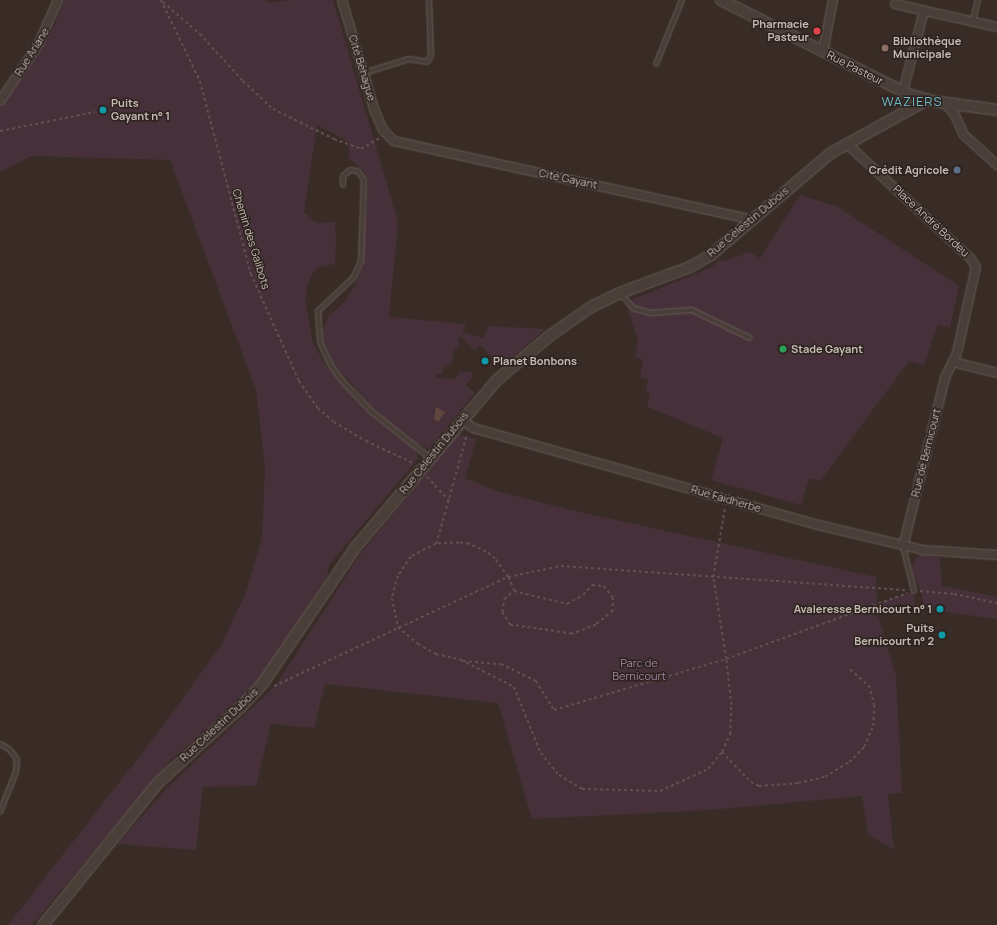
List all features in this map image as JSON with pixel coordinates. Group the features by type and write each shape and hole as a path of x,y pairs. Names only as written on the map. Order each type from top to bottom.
{"street":[{"name":"Rue Ariane","path":"0,100 38,45 58,0"},
{"name":"Cité Béhague","path":"342,0 374,109 386,134"},
{"name":"Rue Pasteur","path":"721,0 903,92 928,100 997,110"},
{"path":"823,52 833,0"},
{"path":"895,4 997,27"},
{"path":"903,92 924,11"},
{"name":"Rue Célestin Dubois","path":"43,925 160,782 258,689 355,548 461,419 497,380 548,337 591,307 620,293 698,263 752,220 817,164 847,144 928,100"},
{"path":"943,102 954,113 964,135 997,164"},
{"name":"Cité Gayant","path":"386,134 400,142 752,220"},
{"name":"Place André Bordeu","path":"847,144 975,264 976,270 953,362"},
{"path":"953,362 997,373"},
{"name":"Rue de Bernicourt","path":"903,546 945,378 953,362"},
{"name":"Rue Faidherbe","path":"461,419 473,428 726,500 903,546 947,554 997,555"}],"lane":[{"path":"364,74 409,59 427,62 432,56 429,0"},
{"path":"656,64 682,0"},
{"path":"973,22 978,0"},
{"path":"343,185 343,176 350,170 358,171 364,180 361,262 354,277 318,311 320,342 331,366 351,390 371,411 430,458"},
{"path":"620,293 633,308 650,313 692,310 750,338"},
{"path":"903,546 914,591"},
{"path":"0,744 9,749 17,759 16,772 0,812"}],"path":[{"path":"161,0 200,34 243,81 273,109 334,139 362,149 386,134"},
{"name":"Chemin des Galibots","path":"161,0 200,81 251,274 299,381 318,408 334,422 366,442 421,469"},
{"path":"0,132 95,112"},
{"path":"436,544 450,502 465,436 473,428"},
{"path":"421,469 450,502"},
{"path":"461,660 514,687 541,753 559,775 582,789 660,791 708,769 722,752 730,734 731,705 726,659 713,577 726,500"},
{"path":"514,591 508,577 495,559 469,544 436,544 411,557 398,576 392,598 398,627 418,644 436,654 461,660 501,664 536,681 554,710 726,659 914,591"},
{"path":"258,689 276,685 508,577 561,566 954,594 997,603"},
{"path":"592,585 604,586 613,597 613,611 596,625 572,634 510,625 502,612 504,599 514,591 567,604 583,595 592,585"},
{"path":"722,752 751,782 759,786 798,783 825,777 849,762 864,748 873,726 874,706 870,688 849,669"}],"green space":[{"path":"64,0 267,0 268,3 289,0 333,0 398,222 389,317 466,324 462,332 484,338 488,326 545,329 501,367 480,345 474,350 461,336 457,340 460,345 454,351 451,365 444,365 443,374 436,374 436,378 455,379 460,372 472,372 472,378 466,385 475,393 429,449 414,442 373,409 334,364 324,344 322,333 328,317 346,300 363,265 368,180 365,172 349,158 349,142 317,125 304,212 317,223 335,222 336,240 335,264 320,267 313,273 308,284 305,299 313,343 327,367 345,388 369,413 412,447 418,454 417,460 329,565 327,577 259,680 239,701 170,761 32,925 8,925 156,735 220,647 245,595 262,538 265,467 256,390 170,160 31,156 0,172 0,109 54,27"},
{"name":"Stade Gayant","path":"800,195 838,207 959,286 950,328 938,324 924,365 909,361 820,481 809,478 801,505 711,480 723,438 647,407 650,393 646,392 648,379 640,377 643,360 635,357 638,341 626,302 710,268 720,260 722,262 750,252 760,258"},
{"name":"Parc de Bernicourt","path":"458,434 476,439 465,478 496,491 566,509 876,577 877,604 914,591 915,607 898,604 877,612 896,676 902,793 888,794 894,850 868,834 862,796 709,810 532,819 498,703 325,684 314,728 271,724 256,786 203,787 196,850 117,844 168,787 276,685 361,553"},
{"path":"921,554 940,558 942,586 997,597 997,619 923,609 923,599 912,570 914,561"}],"shaded area":[{"path":"436,407 445,412 438,422 434,419"}],"place":[{"name":"Pharmacie Pasteur","path":"817,31"},
{"name":"Bibliothèque Municipale","path":"885,48"},
{"name":"Puits Gayant n° 1","path":"103,110"},
{"name":"Crédit Agricole","path":"957,170"},
{"name":"Stade Gayant","path":"783,349"},
{"name":"Planet Bonbons","path":"485,361"},
{"name":"Avaleresse Bernicourt n° 1","path":"940,609"},
{"name":"Puits Bernicourt n° 2","path":"942,635"}],"district":[{"name":"WAZIERS","path":"912,101"}]}
